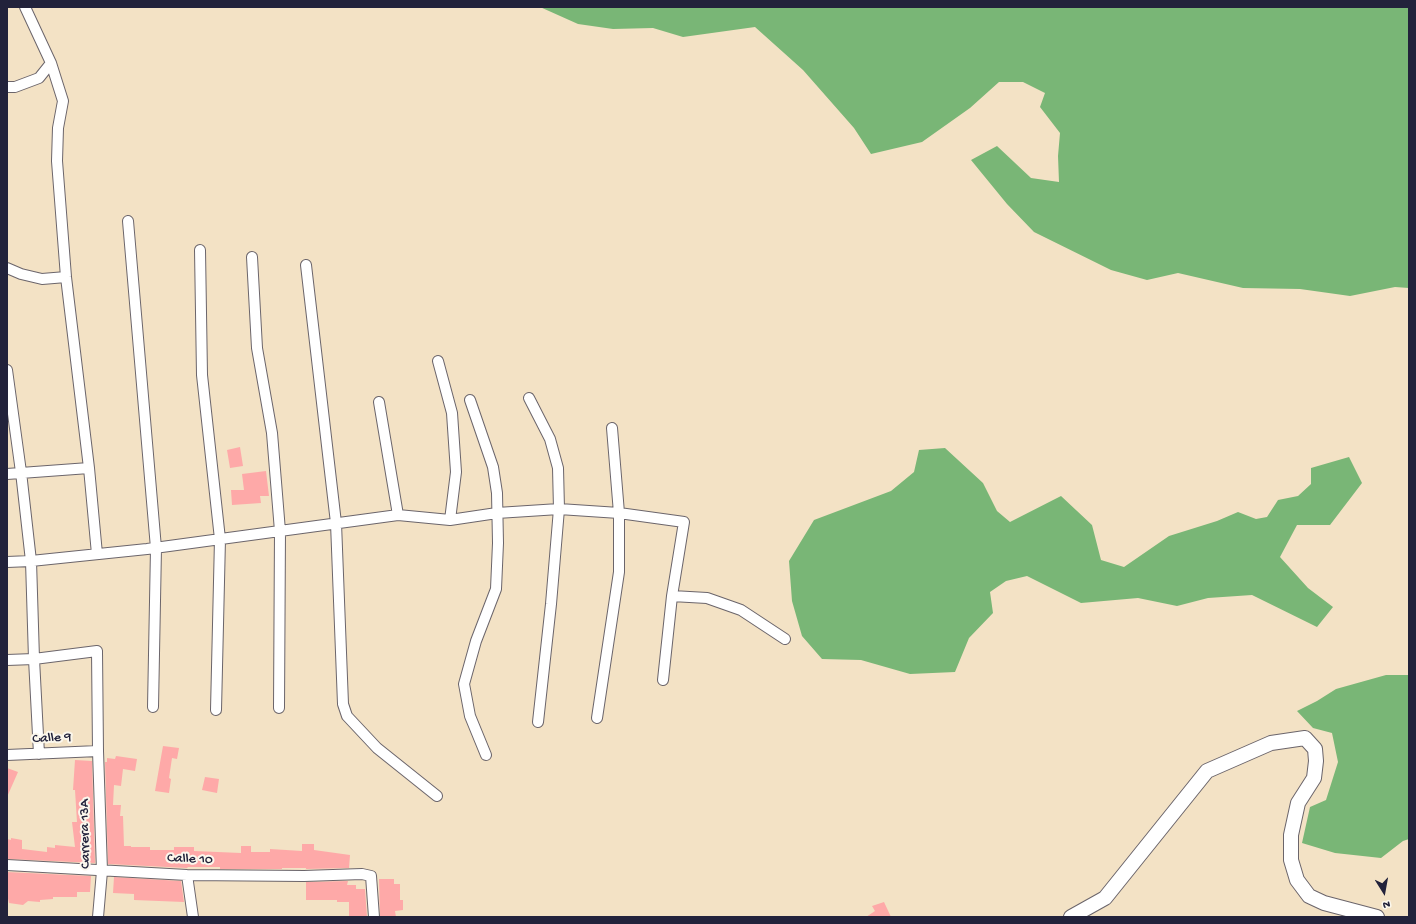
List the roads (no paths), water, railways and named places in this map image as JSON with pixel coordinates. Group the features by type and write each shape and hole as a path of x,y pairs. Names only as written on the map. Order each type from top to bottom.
{"street":[{"path":"25,7 51,63 63,101 58,128 57,161 66,277 89,468 97,554"},
{"path":"7,87 15,87 39,78 51,63"},
{"path":"128,221 156,548 154,707"},
{"path":"200,250 202,375 220,539 216,710"},
{"path":"252,257 257,348 272,433 280,531 279,708"},
{"path":"306,265 336,523 343,704 347,716 376,748 437,796"},
{"path":"7,268 21,274 42,279 66,277"},
{"path":"438,361 452,413 456,472 450,520"},
{"path":"7,370 32,561 34,659 39,754"},
{"path":"529,398 550,439 558,468 559,509 551,604 538,722"},
{"path":"470,400 494,467 497,493 498,543 496,589 476,641 464,684 470,716 486,755"},
{"path":"379,402 398,515"},
{"path":"597,718 619,572 619,513 612,428"},
{"path":"7,474 89,468"},
{"path":"7,562 32,561 156,548 398,515 450,520 497,513 559,509 619,513 684,522 672,596 663,680"},
{"path":"672,596 707,598 741,610 784,639"},
{"name":"Carrera 13A","path":"34,659 97,651 98,751 102,870 98,917"},
{"path":"7,660 34,659"},
{"path":"1071,917 1105,898 1206,771 1271,743 1305,738 1314,748 1316,761 1314,778 1298,803 1291,835 1291,860 1297,880 1309,896 1324,903 1377,917"},
{"name":"Calle 9","path":"7,755 98,751"},
{"name":"Calle 10","path":"7,865 187,875 304,876 362,874 371,876 374,917"},
{"path":"187,875 193,917"}]}
